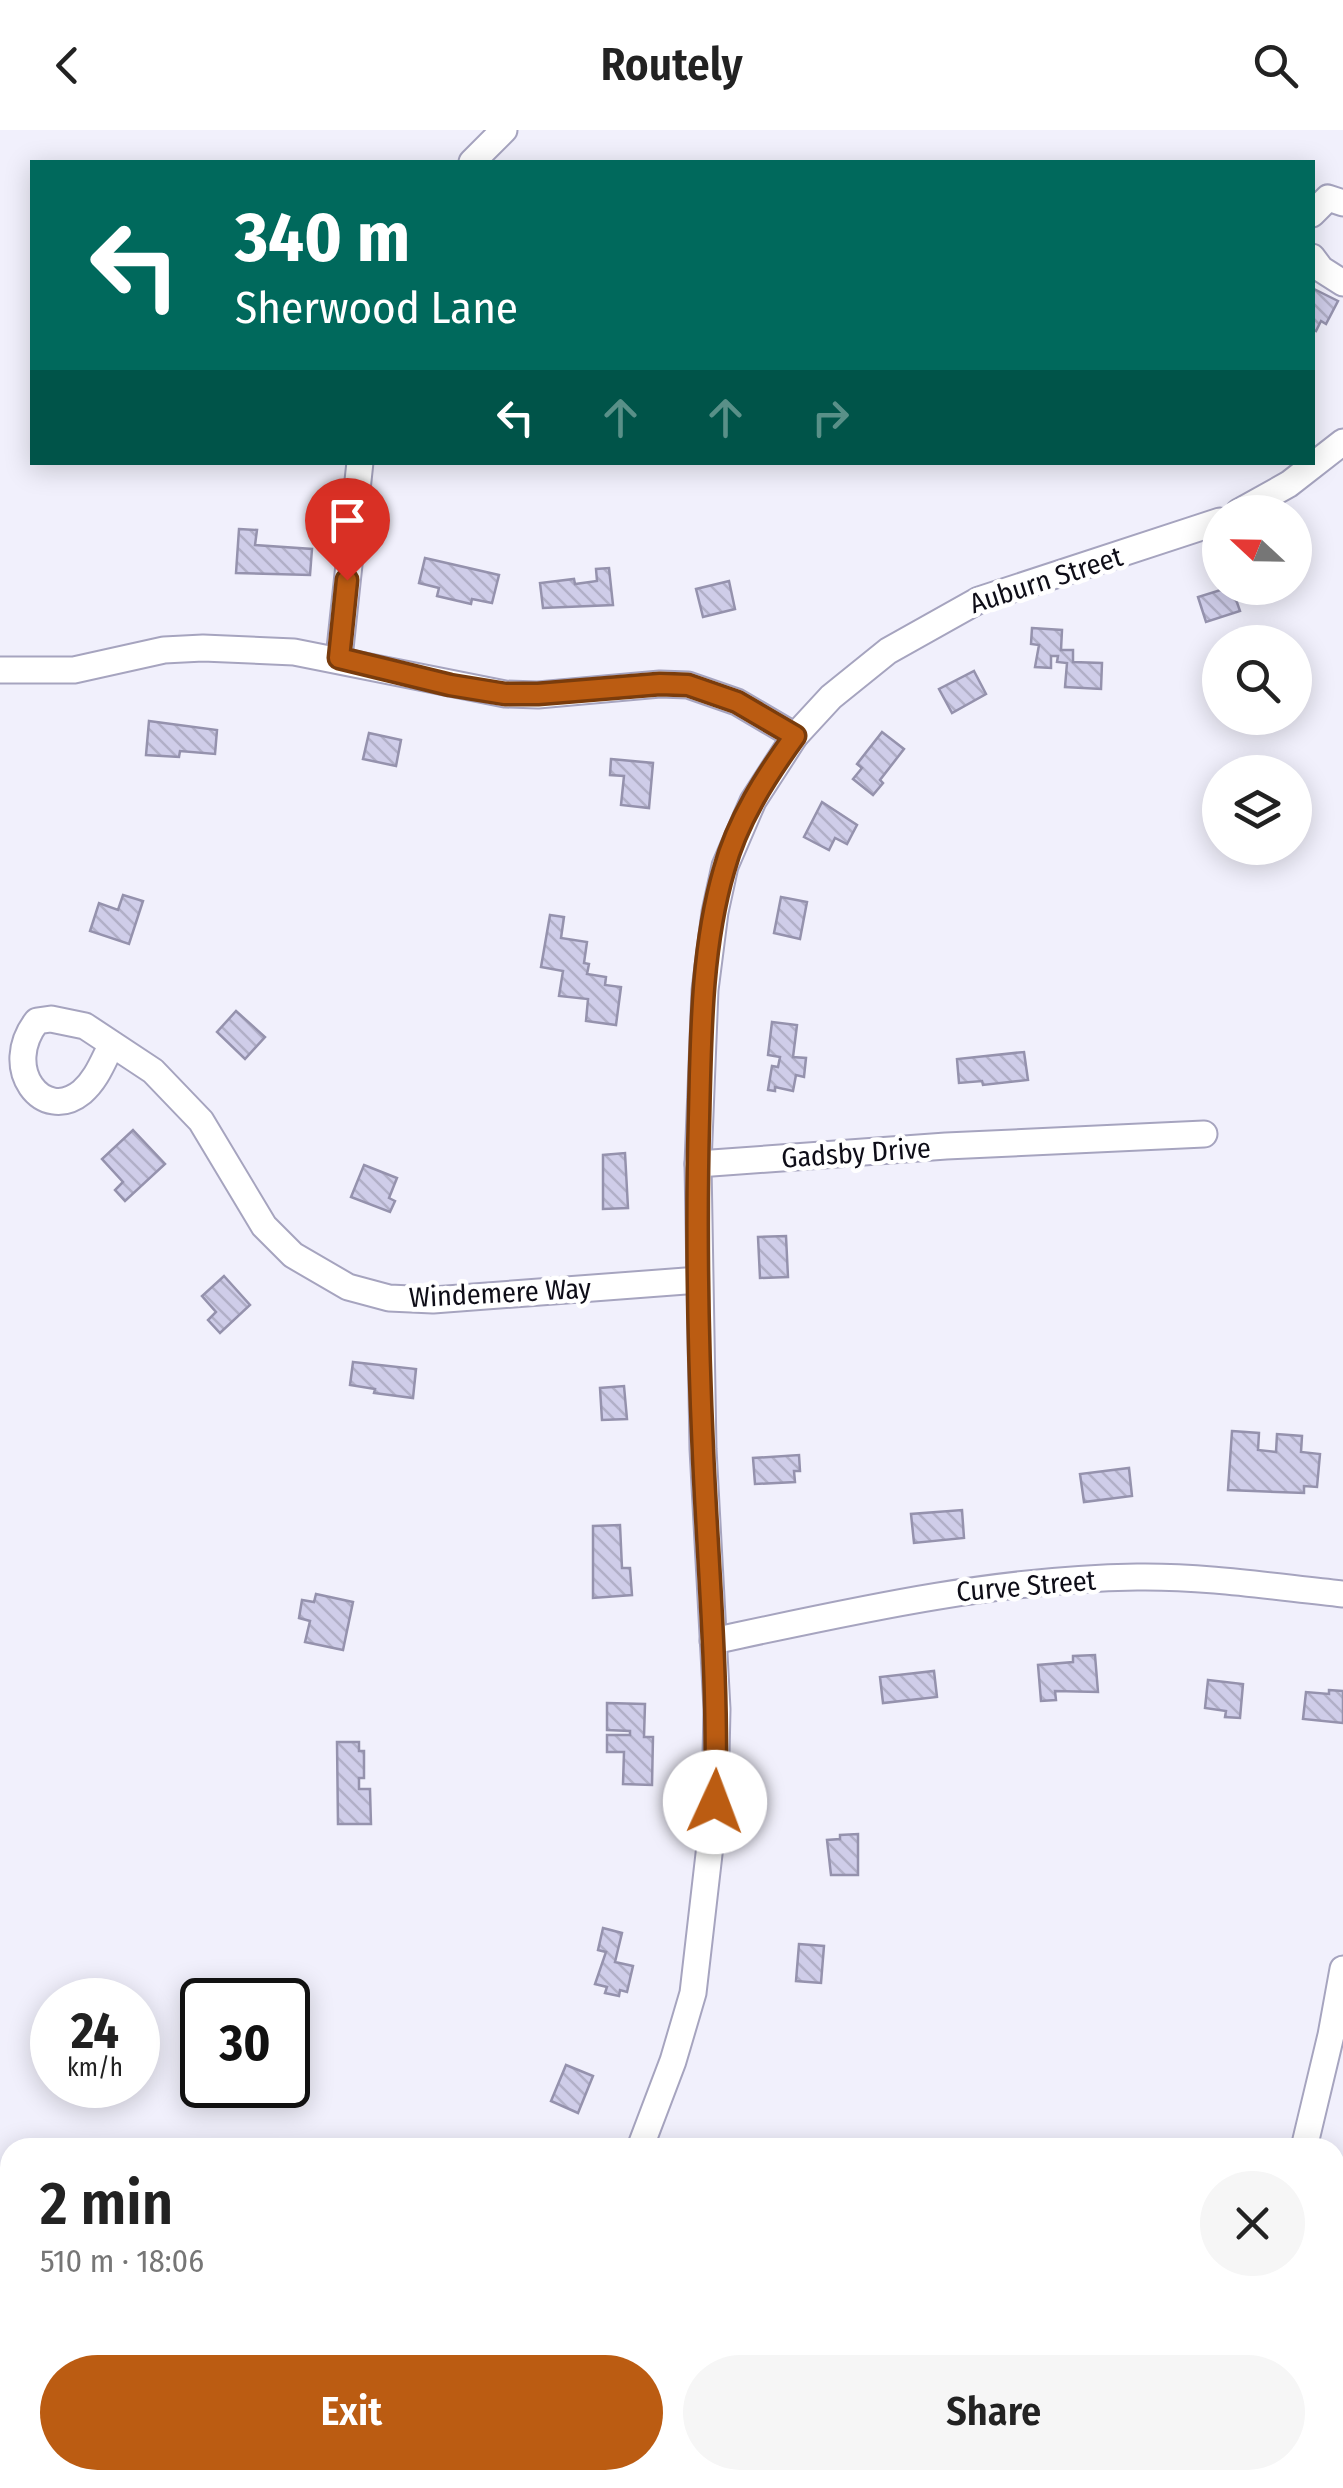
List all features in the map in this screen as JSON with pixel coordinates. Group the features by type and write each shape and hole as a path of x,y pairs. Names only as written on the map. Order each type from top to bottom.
{"street":[{"path":"474,160 504,130"},
{"path":"1315,211 1328,198 1343,203"},
{"path":"1315,261 1343,282"},
{"path":"1315,464 1343,442"},
{"path":"339,658 360,465"},
{"path":"1270,495 1314,465"},
{"name":"Auburn Street","path":"644,2138 678,2045 698,1960 715,1802 717,1709 702,1449 698,1164 705,990 719,888 733,844 795,736 830,697 868,665 955,612 1012,588 1202,527"},
{"path":"0,670 74,670 145,652 202,648 294,652 505,694 688,685 737,702 795,736"},
{"name":"Windemere Way","path":"112,1044 153,1071 201,1121 253,1211 278,1241 310,1268 348,1287 389,1298 433,1300 699,1280"},
{"name":"Gadsby Drive","path":"698,1164 1204,1134"},
{"name":"Curve Street","path":"713,1641 925,1596 1098,1579 1188,1579 1343,1594"},
{"path":"1306,2138 1342,1977"}],"building":[{"path":"1315,290 1338,301 1326,324 1321,321 1316,331"},
{"path":"239,529 257,530 255,545 312,549 310,575 236,573"},
{"path":"425,558 499,575 492,603 472,599 471,604 437,596 439,588 419,583"},
{"path":"609,568 613,605 543,608 540,583 597,581 596,569"},
{"path":"729,581 735,609 703,617 696,589"},
{"path":"1202,596 1202,605 1238,605 1240,611 1206,622 1198,597"},
{"path":"1032,628 1062,630 1061,650 1073,650 1073,662 1102,663 1101,689 1065,687 1067,663 1057,662 1058,656 1051,656 1051,668 1035,667 1039,645 1031,644"},
{"path":"974,671 986,694 952,713 939,689"},
{"path":"149,721 217,730 215,754 180,751 179,757 146,755"},
{"path":"882,732 904,749 873,795 853,779 862,768 857,764"},
{"path":"369,733 401,740 396,766 363,759"},
{"path":"611,759 653,763 649,808 621,805 624,776 610,775"},
{"path":"822,802 857,825 847,844 835,838 829,850 804,837"},
{"path":"123,895 143,901 129,944 90,931 99,903 118,910"},
{"path":"781,897 807,902 800,939 774,933"},
{"path":"550,915 564,917 561,938 587,942 587,974 606,977 605,985 621,987 616,1025 586,1021 588,999 559,996 563,971 541,967"},
{"path":"236,1011 265,1037 245,1059 217,1032"},
{"path":"772,1022 797,1025 793,1057 806,1058 804,1077 796,1075 793,1091 775,1087 775,1091 768,1090 772,1066 778,1067 780,1057 768,1055"},
{"path":"1024,1052 1028,1080 983,1085 982,1081 959,1083 957,1059"},
{"path":"133,1130 165,1164 125,1201 115,1190 123,1182 102,1159"},
{"path":"625,1153 628,1208 603,1209 603,1155"},
{"path":"364,1165 397,1178 389,1198 395,1201 390,1212 351,1197"},
{"path":"786,1236 788,1277 760,1278 758,1237"},
{"path":"224,1276 250,1305 220,1333 208,1320 216,1312 202,1296"},
{"path":"353,1362 416,1369 413,1398 350,1385"},
{"path":"624,1386 627,1419 602,1420 600,1388"},
{"path":"1232,1431 1259,1433 1258,1450 1276,1452 1277,1434 1302,1436 1301,1452 1320,1454 1317,1487 1304,1486 1304,1493 1228,1490"},
{"path":"799,1455 800,1471 794,1471 795,1482 755,1484 753,1458"},
{"path":"1129,1468 1132,1496 1084,1502 1080,1474"},
{"path":"962,1510 964,1538 914,1543 911,1514"},
{"path":"620,1525 622,1568 630,1568 632,1595 593,1598 593,1526"},
{"path":"316,1594 353,1602 343,1650 305,1642 310,1621 299,1618 302,1600 314,1602"},
{"path":"1095,1655 1098,1692 1055,1691 1056,1700 1041,1701 1038,1665 1073,1662 1073,1656"},
{"path":"934,1671 937,1697 883,1703 880,1677"},
{"path":"1208,1680 1243,1684 1240,1718 1225,1717 1226,1711 1205,1708"},
{"path":"1329,1690 1343,1691 1343,1723 1303,1719 1306,1692 1329,1694"},
{"path":"607,1703 645,1704 644,1737 653,1737 652,1785 623,1784 624,1752 607,1752 607,1735 630,1735 630,1731 607,1730"},
{"path":"337,1742 359,1742 359,1751 364,1751 364,1778 359,1778 359,1789 370,1789 371,1824 338,1824"},
{"path":"858,1834 858,1875 831,1875 827,1840"},
{"path":"603,1928 622,1933 615,1962 633,1966 627,1992 620,1990 619,1996 605,1993 607,1987 595,1984 606,1952 598,1950"},
{"path":"799,1944 824,1946 821,1983 796,1981"},
{"path":"566,2065 593,2076 578,2113 551,2101"}],"route":[{"path":"347,580 339,658 505,694 688,685 737,702 795,736 754,801 725,866 714,912 705,990 698,1164 699,1280 702,1449 717,1709 715,1802"}]}
